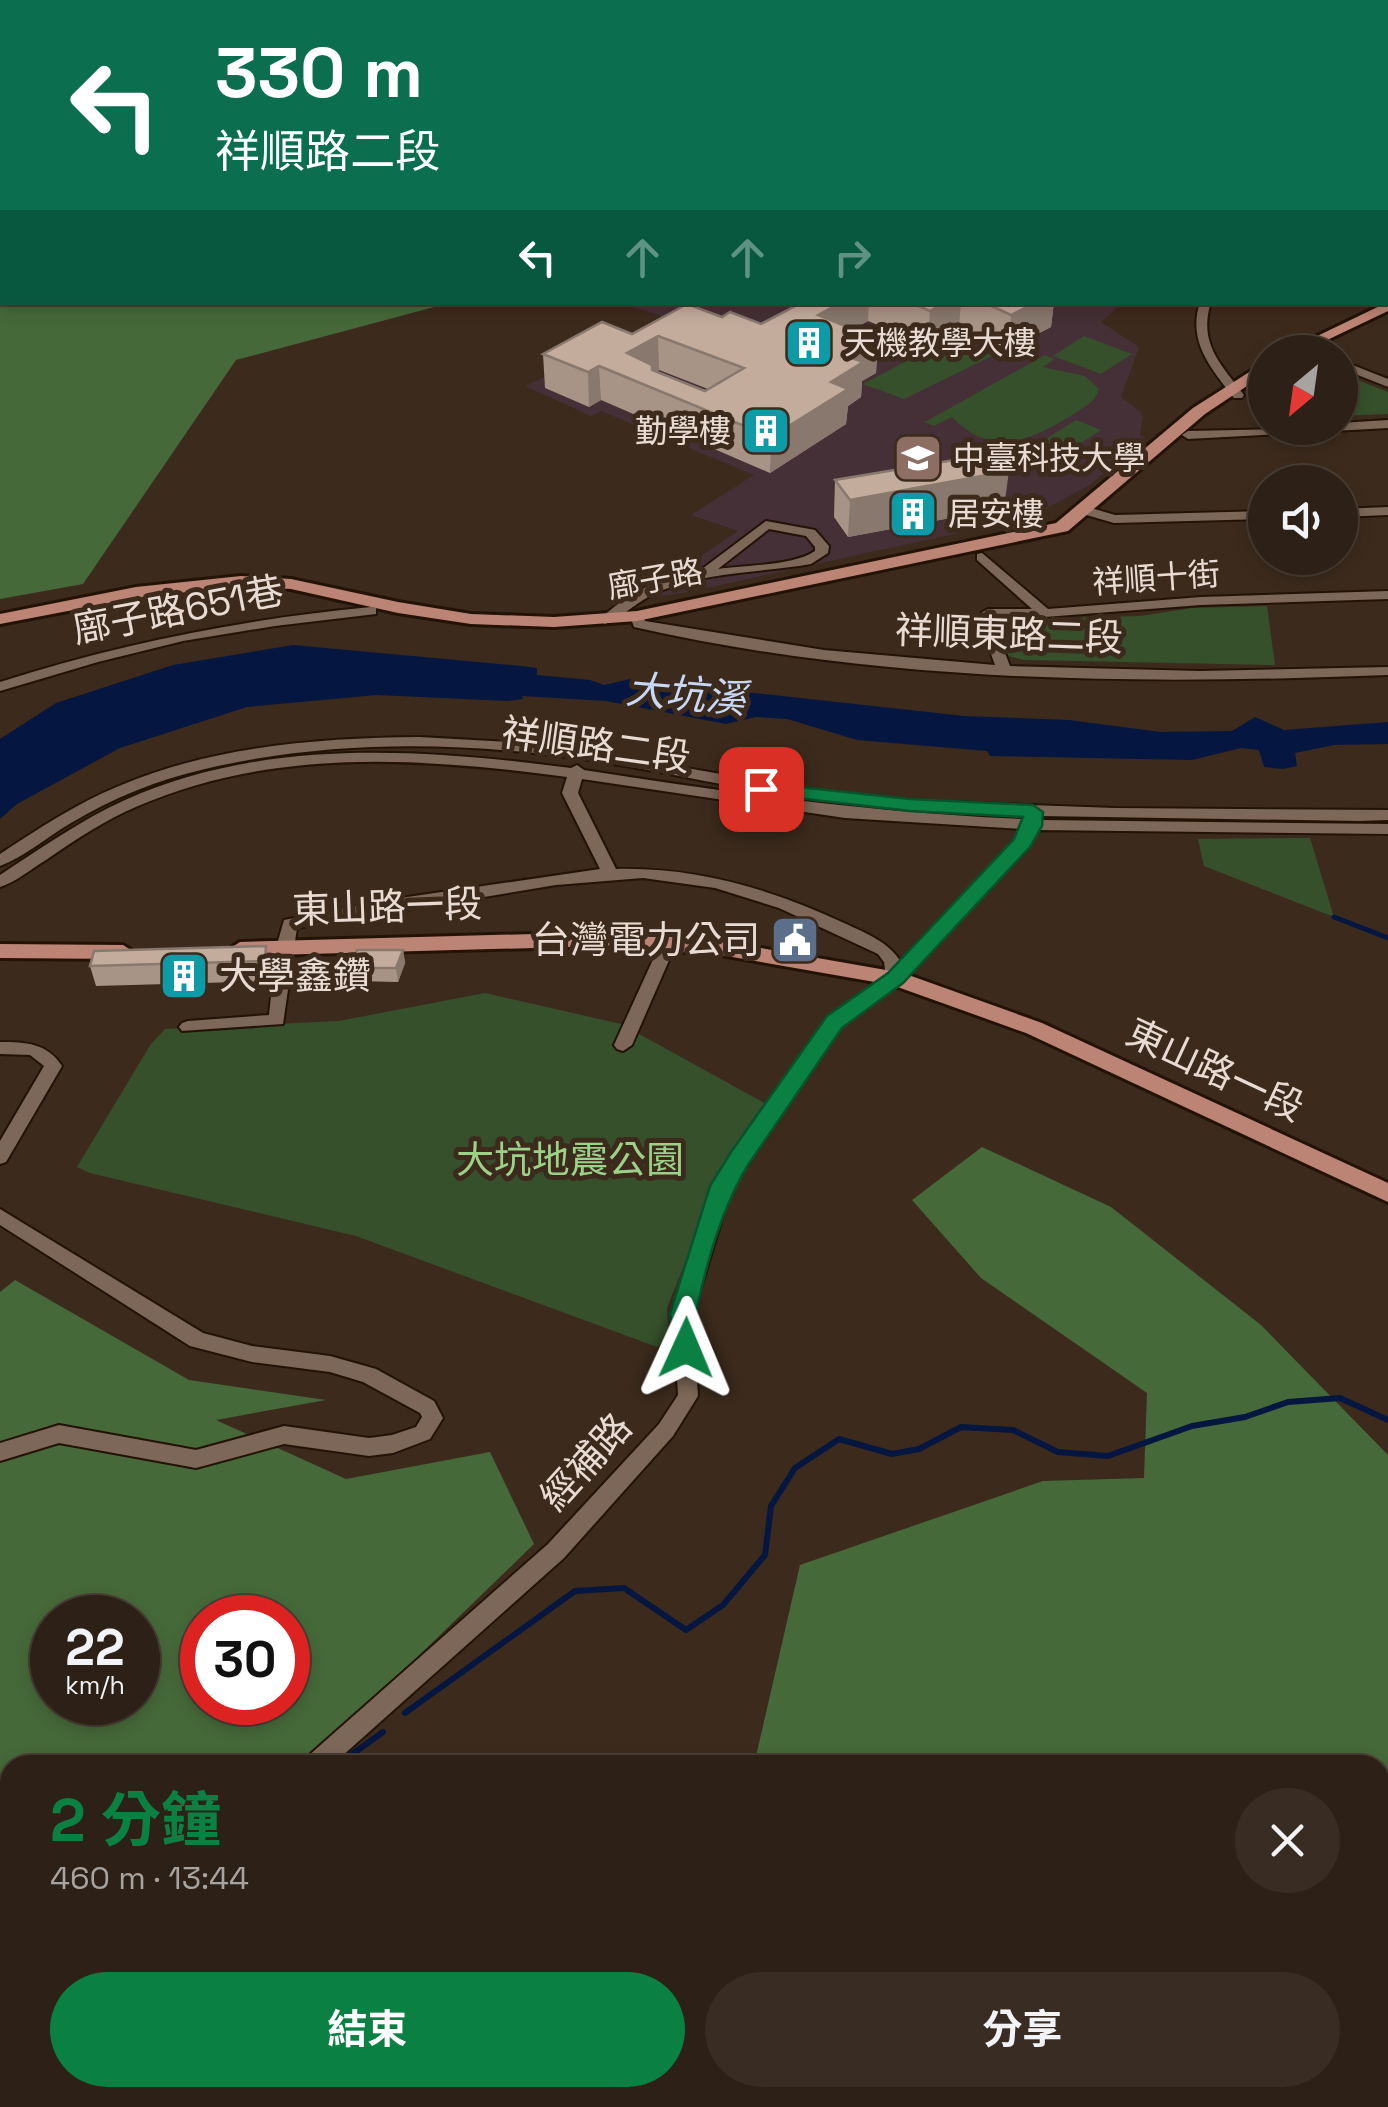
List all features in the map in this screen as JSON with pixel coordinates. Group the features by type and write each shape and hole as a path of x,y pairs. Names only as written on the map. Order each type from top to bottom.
{"main road":[{"path":"1335,335 1388,306"},
{"path":"1342,335 1388,315"},
{"name":"廍子路","path":"0,629 231,591 301,594 453,627 510,632 608,624 826,590 1064,536 1248,381"},
{"name":"廍子路","path":"638,620 1062,526 1088,512 1188,435 1235,391 1248,385"},
{"name":"廍子路","path":"0,619 200,584 236,582 306,586 410,610 490,622 608,624"},
{"name":"東山路一段","path":"224,950 559,940 669,942 896,978 1034,1028 1388,1193"},
{"path":"0,951 144,952"}],"street":[{"path":"1204,305 1198,318 1200,342 1235,391"},
{"path":"1358,371 1388,383"},
{"path":"1358,426 1388,424"},
{"path":"1188,435 1248,432"},
{"path":"1088,512 1128,519 1248,515"},
{"path":"1358,513 1388,512"},
{"path":"608,624 629,598 675,579 812,560 821,553 822,546 810,534 766,525 704,574"},
{"path":"982,557 1045,614"},
{"name":"祥順十街","path":"1004,670 988,627 988,613 1045,614 1202,601 1388,595"},
{"name":"廍子路651巷","path":"0,686 169,637 254,622 371,611"},
{"name":"祥順東路二段","path":"638,620 805,654 1004,670 1388,671"},
{"name":"祥順路二段","path":"0,861 101,800 144,782 222,758 367,743 455,744 559,752 761,789 1033,818 1388,815"},
{"name":"祥順路二段","path":"0,882 116,810 224,774 312,760 387,756 577,770 839,812 1388,829"},
{"path":"577,770 570,793 610,874"},
{"name":"經補路","path":"326,1755 556,1551 666,1430 688,1396 683,1314 722,1186 834,1022 896,978 1022,842 1033,818"},
{"path":"188,1027 277,1020 290,924 610,874 660,874 713,882 775,900 884,950 896,978"},
{"path":"624,1044 669,942"},
{"path":"0,1048 33,1048 47,1055 53,1066 7,1131 0,1157"},
{"path":"0,1216 197,1340 252,1354 330,1364 369,1375 426,1407 433,1418 422,1433 393,1444 368,1447 284,1435 196,1459 59,1434 0,1452"}],"shaded area":[{"name":"中臺科技大學","path":"1119,305 1101,322 1139,347 1121,397 1143,414 1140,435 1145,438 1090,485 1028,518 683,593 638,599 738,531 691,515 754,475 601,411 591,416 525,386 666,322 659,315 633,307"}],"green space":[{"path":"0,305 442,305 236,360 83,584 0,599"},
{"path":"1084,336 1132,354 1101,374 1053,356"},
{"path":"950,338 992,356 904,399 863,384"},
{"path":"1045,355 1054,359 1043,367 1085,376 1099,389 1095,398 1041,432 1011,441 981,438 952,417 934,426 925,422"},
{"path":"1358,380 1388,392 1388,414 1358,415"},
{"path":"1076,420 1101,430 1038,470 1013,460"},
{"path":"1267,606 1275,665 1024,660 1008,656 996,627 1008,620 1140,616 1192,608"},
{"path":"1310,838 1334,917 1204,866 1198,839"},
{"name":"大坑地震公園","path":"485,993 621,1024 768,1105 717,1182 667,1308 669,1339 657,1347 356,1236 77,1167 151,1044 165,1029 339,1021"},
{"path":"982,1147 1111,1207 1261,1325 1388,1455 1388,1755 756,1755 800,1565 1043,1481 1144,1478 1147,1393 981,1278 912,1200"},
{"path":"15,1280 189,1380 326,1400 216,1420 346,1479 490,1452 534,1544 316,1755 0,1755 0,1292"}],"water":[{"name":"大坑溪","path":"293,645 522,666 537,668 537,675 604,685 630,679 688,690 710,688 964,716 1069,720 1161,732 1232,731 1255,717 1284,730 1388,722 1388,744 1334,745 1295,753 1297,766 1283,769 1264,767 1259,750 1241,748 1192,760 990,756 987,751 857,740 787,719 756,717 726,724 606,701 377,695 247,707 120,748 17,804 0,819 0,739 56,703 173,665"}],"building":[{"path":"685,305 722,317 730,312 761,324 797,305 836,305 818,315 878,339 846,356 863,362 831,382 848,389 771,437 599,366 588,372 543,354 602,322 632,334","holes":["658,336 744,368 705,391 652,370 652,365 627,353"]},
{"path":"916,305 940,305 930,311"},
{"path":"989,305 1031,305 1011,315"},
{"path":"990,454 1009,471 850,500 835,480"},
{"path":"266,946 265,961 90,966 94,951"},
{"path":"357,950 403,950 396,968 352,968"}],"waterway":[{"path":"1334,917 1388,938"},
{"path":"405,1713 575,1591 624,1588 686,1630 723,1605 765,1555 771,1506 795,1468 839,1439 892,1454 919,1449 961,1427 1013,1430 1058,1452 1108,1456 1192,1426 1245,1417 1288,1402 1340,1398 1388,1420"},
{"path":"351,1755 383,1732"}],"place":[{"name":"天機教學大樓","path":"809,343"},
{"name":"勤學樓","path":"766,431"},
{"name":"中臺科技大學","path":"918,458"},
{"name":"居安樓","path":"913,514"},
{"name":"台灣電力公司","path":"795,940"},
{"name":"大學鑫鑽","path":"184,976"}],"route":[{"path":"686,1348 683,1314 689,1292 722,1186 740,1158 834,1022 896,978 1022,842 1032,826 1033,812 910,805 761,789"}]}
